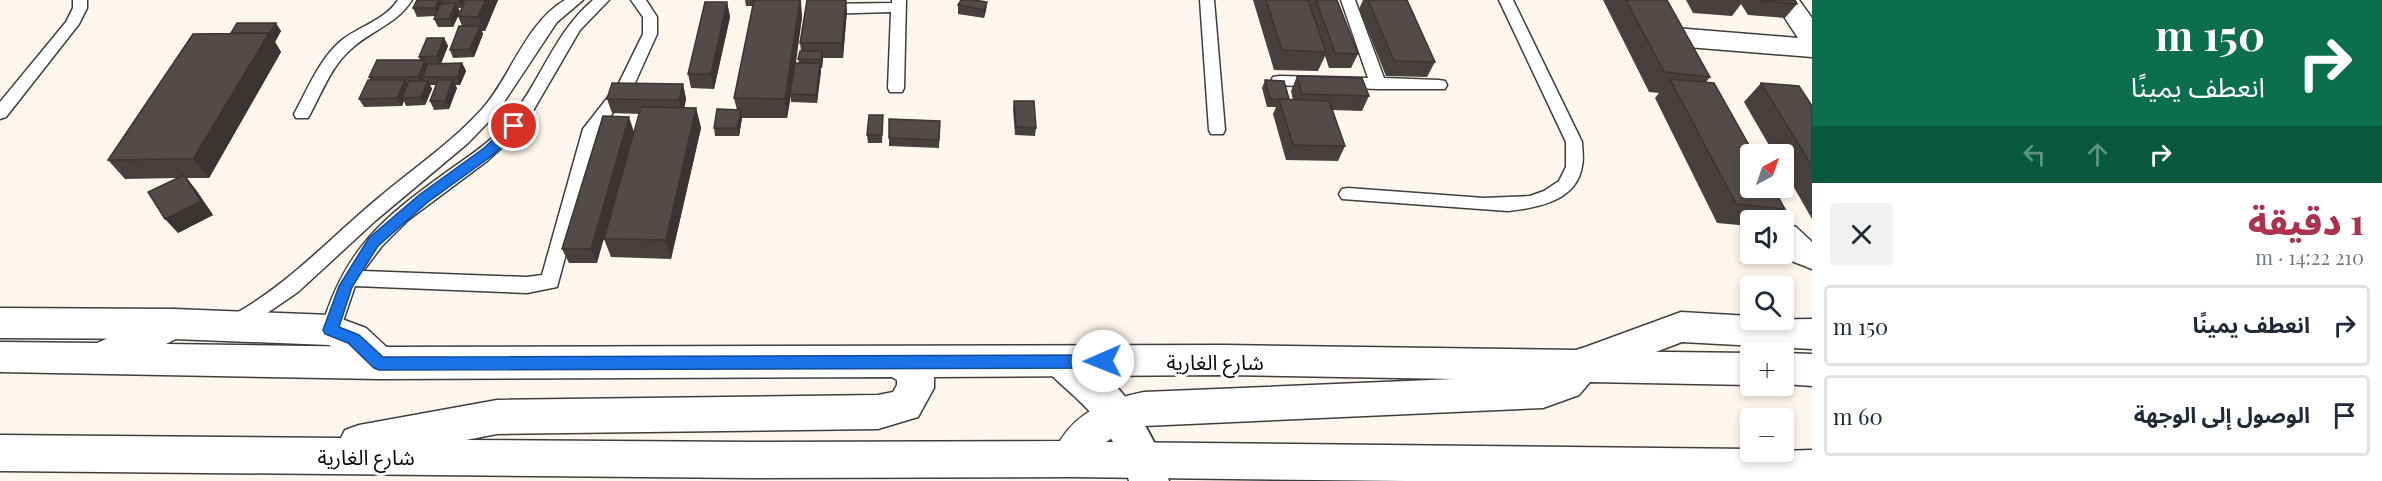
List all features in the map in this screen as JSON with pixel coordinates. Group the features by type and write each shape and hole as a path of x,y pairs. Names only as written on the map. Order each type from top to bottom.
{"street":[{"path":"1786,0 1812,38"},
{"path":"1660,9 1691,67"},
{"path":"1675,37 1812,48"},
{"path":"1794,247 1812,256"},
{"path":"0,323 174,324 331,330 353,339 379,363"},
{"path":"102,358 174,324"},
{"name":"شارع الغارية","path":"1582,364 1681,327 1812,334"},
{"name":"شارع الغارية","path":"0,357 379,363 1225,360 1582,364 1740,369"},
{"path":"280,456 497,417 878,412 904,405 916,388 915,373 898,361"},
{"path":"1061,362 1081,378 1116,414 1147,471"},
{"path":"1071,470 1081,440 1097,425 1116,414 1143,409 1543,392 1566,384 1582,364"},
{"path":"1794,369 1812,370"},
{"name":"شارع الغارية","path":"0,453 741,460 1147,471 1812,468"},
{"path":"702,481 741,460 801,481"}],"lane":[{"path":"0,113 72,24 80,8 80,0"},
{"path":"302,114 334,57 360,35 392,16 405,0"},
{"path":"229,327 284,295 370,214 449,151 490,110 558,10 576,0"},
{"path":"331,330 350,278 373,242 448,180 489,152 514,126 577,25 602,0"},
{"path":"350,278 527,285 550,282 591,129 626,85 650,34 650,17 638,0"},
{"path":"1207,0 1218,130"},
{"path":"1348,0 1378,84"},
{"path":"1348,194 1513,206 1546,198 1559,191 1569,180 1575,169 1574,142 1506,0"},
{"path":"822,9 899,4 896,88"},
{"path":"1279,81 1439,85"},
{"path":"424,172 448,180"}],"building":[{"path":"417,0 439,0 435,8 413,8"},
{"path":"466,0 486,0 478,17 458,16"},
{"path":"754,0 800,0 785,99 734,98"},
{"path":"807,0 846,0 842,43 800,43"},
{"path":"961,0 987,2 984,10 958,5"},
{"path":"1266,0 1308,0 1326,52 1282,50"},
{"path":"1316,0 1337,0 1358,54 1335,53"},
{"path":"1368,0 1407,0 1435,62 1394,61"},
{"path":"1626,0 1667,0 1710,77 1664,72"},
{"path":"1795,0 1797,4 1760,1"},
{"path":"705,2 727,2 711,74 688,74"},
{"path":"456,3 449,19 434,19 441,4"},
{"path":"237,23 276,23 269,34 231,33"},
{"path":"459,26 480,26 470,49 450,50"},
{"path":"269,33 193,159 108,160 193,34"},
{"path":"427,38 444,38 437,56 419,57"},
{"path":"800,51 822,51 821,60 798,59"},
{"path":"377,60 425,60 418,77 369,77"},
{"path":"462,63 457,77 423,77 428,64"},
{"path":"795,63 820,63 816,95 790,94"},
{"path":"1297,76 1362,78 1369,96 1302,94"},
{"path":"1670,79 1714,83 1748,144 1740,144 1740,198 1779,198 1785,209 1736,204"},
{"path":"368,80 405,80 397,98 359,99"},
{"path":"438,80 453,80 445,101 430,101"},
{"path":"1265,80 1284,81 1289,99 1270,99"},
{"path":"409,81 428,81 421,97 402,98"},
{"path":"612,83 683,84 679,100 607,99"},
{"path":"1761,83 1799,86 1812,106 1812,166"},
{"path":"1279,99 1329,101 1345,146 1293,145"},
{"path":"1014,101 1034,101 1036,128 1016,127"},
{"path":"641,107 696,108 666,240 604,239"},
{"path":"717,109 741,110 737,128 714,128"},
{"path":"869,115 883,115 882,135 867,135"},
{"path":"603,116 629,117 591,249 562,249"},
{"path":"889,119 940,121 939,140 889,138"},
{"path":"184,175 201,201 165,219 148,192"}],"route":[{"path":"514,126 489,152 423,198 373,242 346,286 331,330 353,339 367,349 379,363 1103,361"}]}
